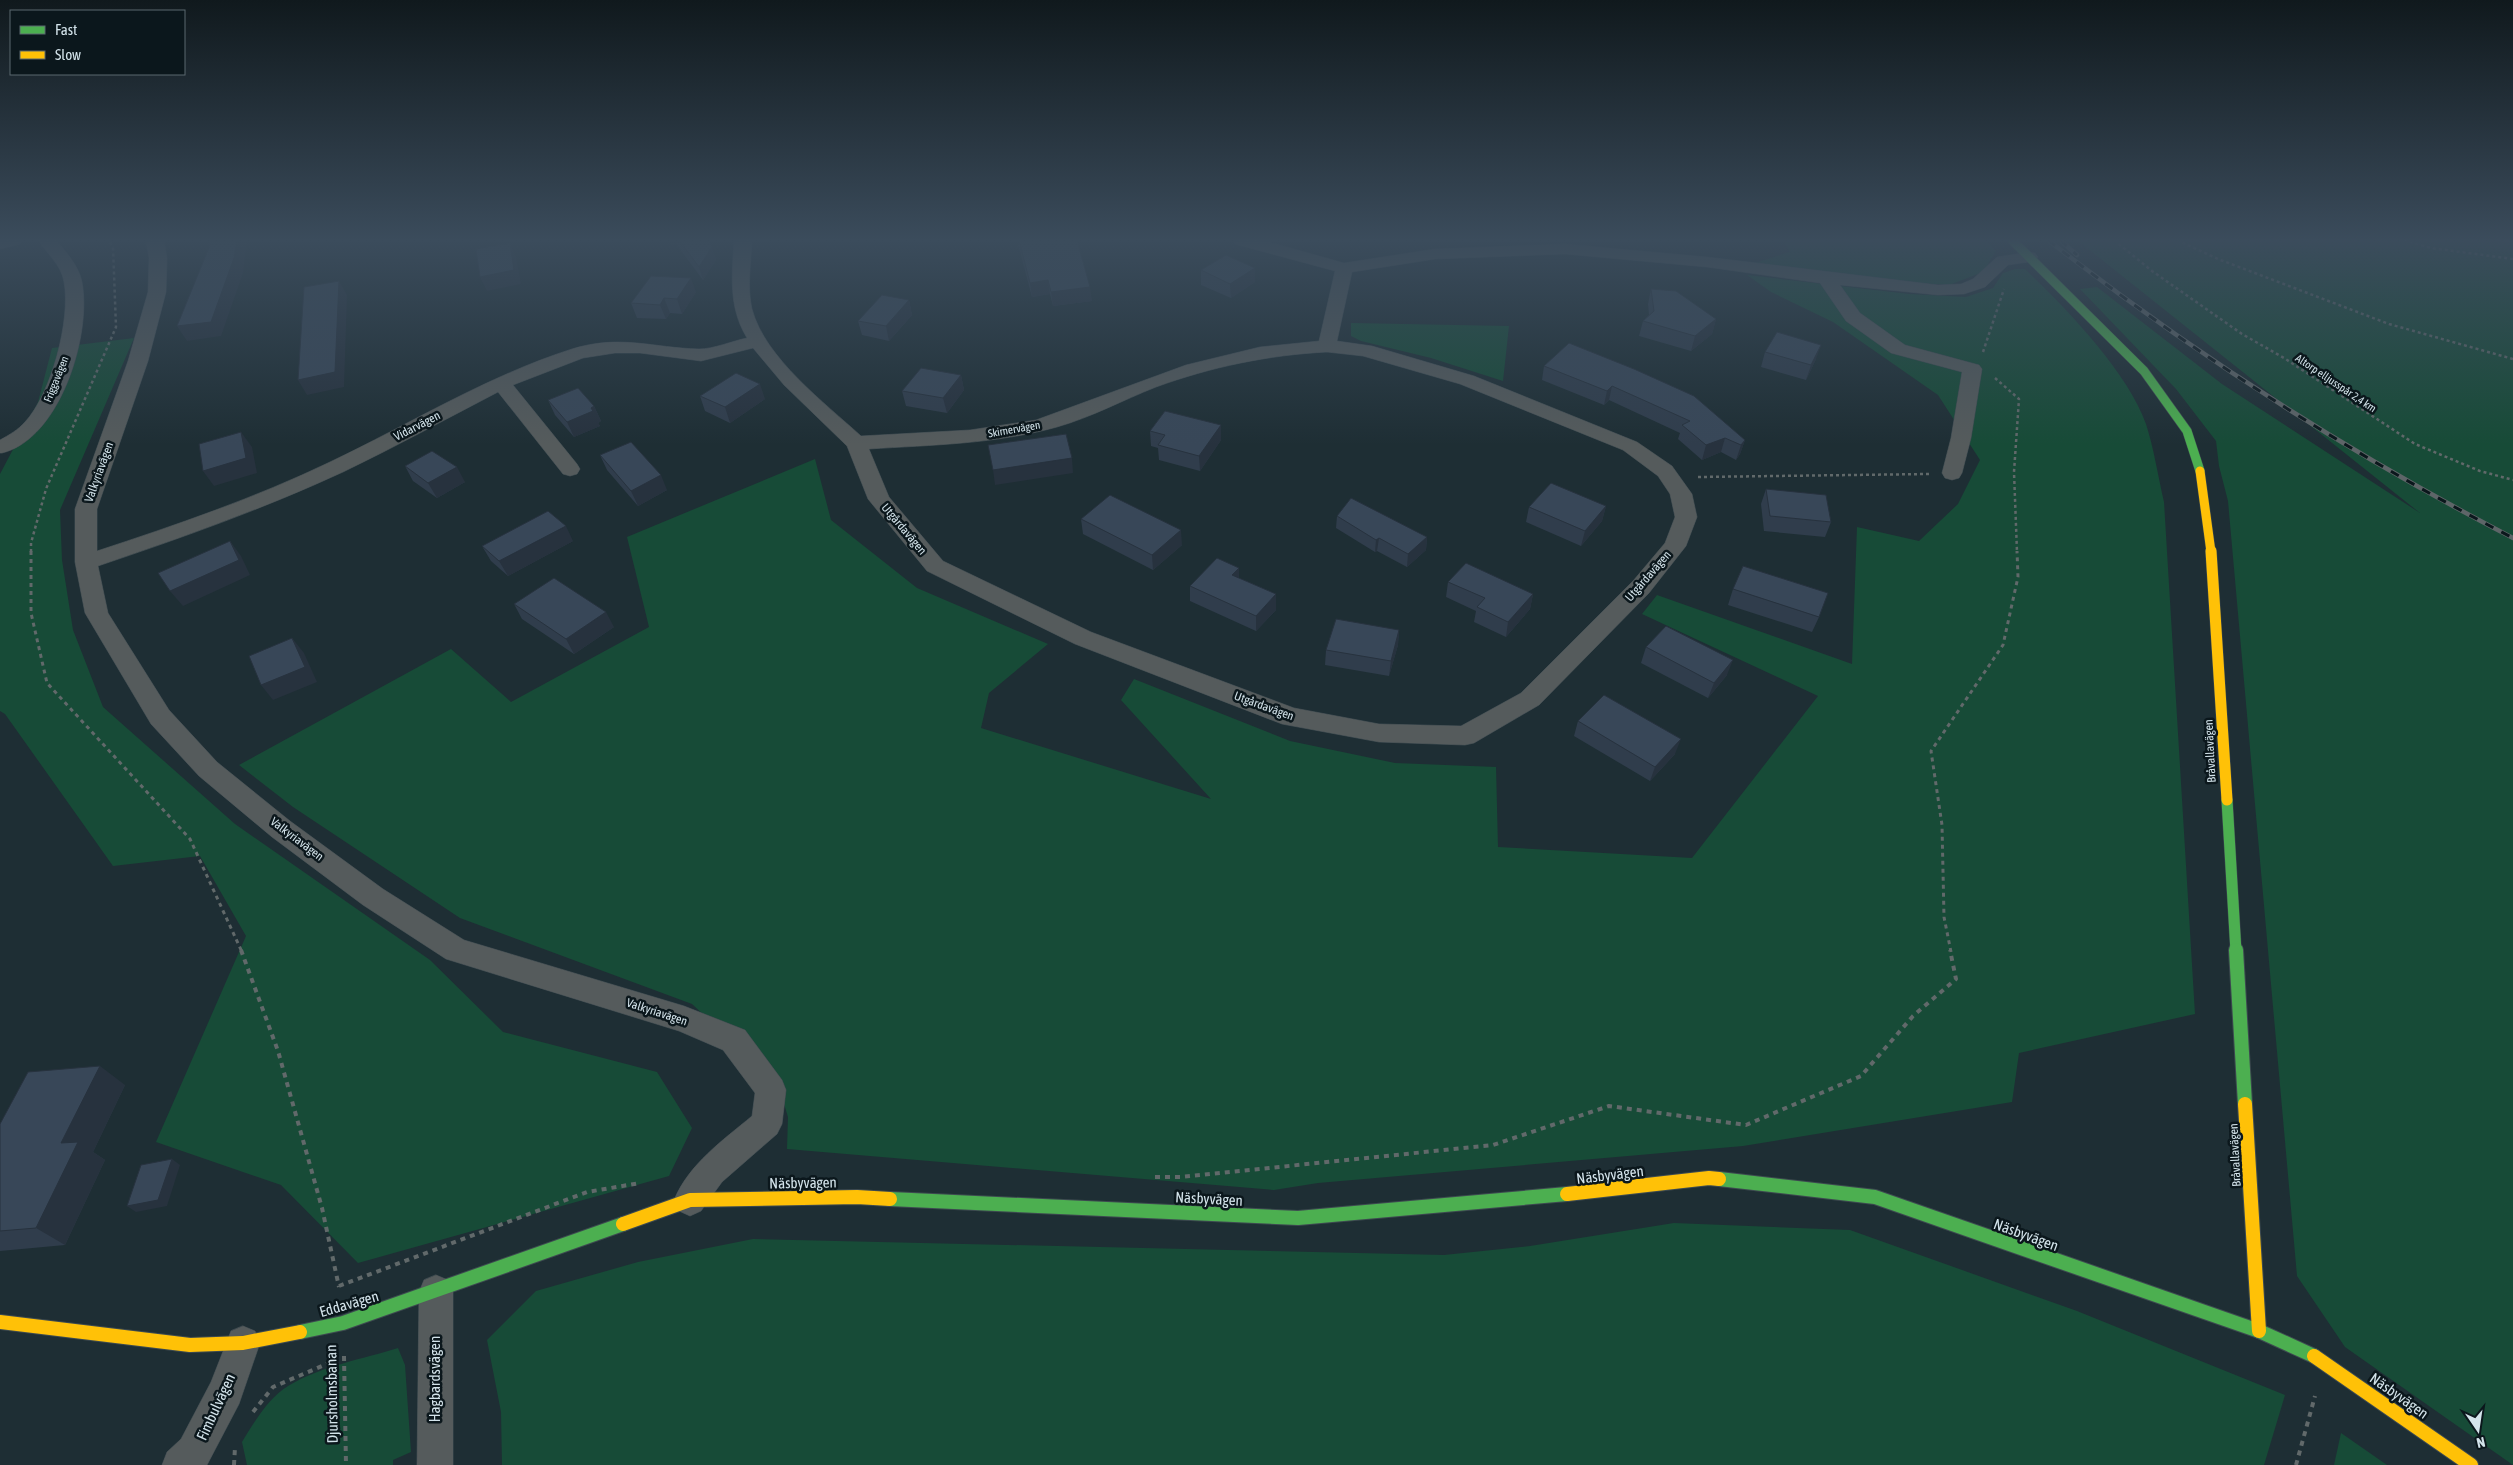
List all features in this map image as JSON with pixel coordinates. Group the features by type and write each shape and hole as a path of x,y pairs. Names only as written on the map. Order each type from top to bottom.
{"street":[{"name":"Friggavägen","path":"2,447 16,440 34,425 49,399 66,355 75,308"},
{"name":"Valkyriavägen","path":"152,308 138,361 86,509 86,562 97,613 160,717 208,769 281,829 373,897 456,950 684,1019 734,1040 771,1090 766,1124 711,1171 690,1200"},
{"path":"744,308 757,341 801,390 856,443"},
{"path":"1327,346 1335,308"},
{"path":"1848,308 1854,316 1898,349 1983,365 1952,473"},
{"name":"Bråvallavägen","path":"2081,308 2144,371 2173,410 2190,438 2204,490 2213,570 2259,1331"},
{"name":"Vidarvägen","path":"86,562 171,534 269,496 361,455 501,383 580,353 615,347 640,347 701,355 757,341"},
{"name":"Skirnervägen","path":"856,443 969,436 1038,426 1097,406 1149,383 1203,366 1260,353 1327,346"},
{"name":"Utgårdavägen","path":"856,443 879,499 935,566 1084,638 1291,717 1380,733 1465,736 1530,699 1641,587 1675,546 1686,517 1681,494 1665,471 1630,446 1467,380 1365,350 1327,346"},
{"path":"501,383 570,469"},
{"name":"Näsbyvägen","path":"690,1200 857,1197 1298,1218 1561,1195 1709,1178 1875,1196 2259,1331 2324,1361 2471,1465"},
{"name":"Eddavägen","path":"0,1322 190,1345 243,1343 343,1323 436,1292 690,1200"},
{"name":"Hagbardsvägen","path":"435,1465 436,1292"},
{"name":"Fimbulvägen","path":"191,1461 226,1391 243,1343"}],"path":[{"path":"115,308 116,327 46,489 31,543 31,613 47,684 190,839 237,939 278,1051 322,1208 339,1286 588,1192 644,1182"},
{"path":"1151,1176 1181,1177 1493,1145 1609,1106 1746,1125 1861,1076 1913,1016 1956,979 1944,917 1942,824 1932,751 2003,645 2018,578 2014,472 2019,399 1983,365 1998,308"},
{"name":"Altorp elljusspår 2,4 km","path":"2205,308 2242,334 2284,358 2415,444 2480,471 2513,480"},
{"path":"2347,308 2388,324 2513,359"},
{"path":"1670,477 1952,473"},
{"name":"Djursholmsbanan","path":"343,1323 346,1465"},
{"path":"251,1414 273,1386 344,1357"},
{"path":"2296,1465 2324,1361"},
{"path":"234,1465 235,1442"}],"green space":[{"path":"1805,308 2064,308 2094,341 2125,383 2146,424 2151,443 2164,502 2195,1014 2019,1053 2012,1102 1743,1146 1318,1183 1274,1190 787,1149 788,1117 778,1084 692,1004 460,918 293,807 239,765 451,649 511,702 649,627 627,537 815,459 831,520 917,588 1048,644 989,693 981,728 1211,799 1121,700 1134,679 1290,741 1395,763 1496,767 1498,847 1692,858 1818,696 1642,614 1657,595 1852,664 1857,527 1919,541 1958,504 1980,460 1938,395 1833,322"},
{"path":"2099,308 2125,308 2222,384 2420,513 2163,308 2513,308 2513,1465 2345,1347 2297,1276 2228,501 2219,466 2216,441 2176,389"},
{"path":"1351,323 1509,326 1503,381 1431,358 1361,341 1351,336"},
{"path":"134,338 60,510 62,560 73,630 103,707 235,824 430,960 503,1032 657,1072 692,1128 669,1176 358,1263 281,1185 156,1142 246,936 200,856 113,866 5,714 0,711 0,474 38,402 52,348"},
{"path":"1674,1223 1850,1230 2077,1311 2285,1395 2264,1465 502,1465 501,1412 487,1340 536,1291 638,1262 753,1239 1444,1255 1530,1246"},
{"path":"398,1348 405,1365 411,1452 393,1460 393,1465 247,1465 242,1442 262,1411 281,1391 314,1373"},
{"path":"2341,1433 2387,1465 2334,1465"}],"building":[{"path":"184,308 216,308 211,322 177,326"},
{"path":"303,308 338,308 335,372 298,380"},
{"path":"870,308 902,308 886,326 858,321"},
{"path":"1654,308 1701,308 1716,319 1695,336 1643,321 1654,311"},
{"path":"1777,332 1821,345 1811,365 1765,352"},
{"path":"1569,343 1694,396 1745,440 1741,445 1725,438 1706,445 1682,425 1690,421 1612,386 1607,391 1544,366"},
{"path":"921,368 961,375 943,398 902,391"},
{"path":"736,373 760,384 725,407 700,396"},
{"path":"578,388 594,406 591,408 593,411 567,422 548,400"},
{"path":"1165,411 1221,425 1199,456 1158,445 1165,435 1150,431"},
{"path":"241,432 246,458 203,471 199,444"},
{"path":"1066,434 1072,458 993,470 988,445"},
{"path":"631,442 661,475 631,491 600,455"},
{"path":"432,451 457,467 428,483 405,466"},
{"path":"1551,483 1606,506 1585,531 1529,507"},
{"path":"1766,489 1826,495 1831,522 1770,516"},
{"path":"1110,495 1181,530 1152,555 1081,519"},
{"path":"1351,498 1427,537 1408,554 1379,538 1376,540 1337,516"},
{"path":"548,511 566,526 499,561 482,546"},
{"path":"230,541 239,560 170,591 158,573"},
{"path":"1217,558 1239,568 1232,575 1276,594 1256,616 1190,586"},
{"path":"1466,563 1533,594 1508,622 1477,607 1485,598 1448,582"},
{"path":"1743,566 1828,593 1819,617 1733,589"},
{"path":"554,578 606,612 566,639 514,604"},
{"path":"1336,619 1399,630 1391,661 1326,650"},
{"path":"1666,626 1733,660 1714,683 1646,647"},
{"path":"292,638 305,667 261,685 249,656"},
{"path":"1604,695 1681,739 1655,767 1578,721"},
{"path":"100,1066 61,1143 78,1142 36,1228 0,1231 0,1124 28,1072"},
{"path":"172,1159 158,1200 127,1206 141,1165"}],"railway":[{"path":"2139,308 2273,400 2391,471 2513,538"}],"traffic: fast":[{"path":"2081,308 2144,371 2187,431 2200,471"},
{"path":"2227,800 2245,1104"},
{"path":"1719,1179 1875,1197 2259,1331 2314,1356"},
{"path":"890,1199 1298,1218 1567,1194"},
{"path":"300,1332 343,1323 623,1224"}],"traffic: slow":[{"path":"2200,471 2213,570 2227,800"},
{"path":"2245,1104 2259,1331"},
{"path":"1567,1194 1709,1178 1719,1179"},
{"path":"623,1224 690,1200 857,1197 890,1199"},
{"path":"0,1322 190,1345 243,1343 300,1332"},
{"path":"2314,1356 2324,1361 2471,1465"}]}
